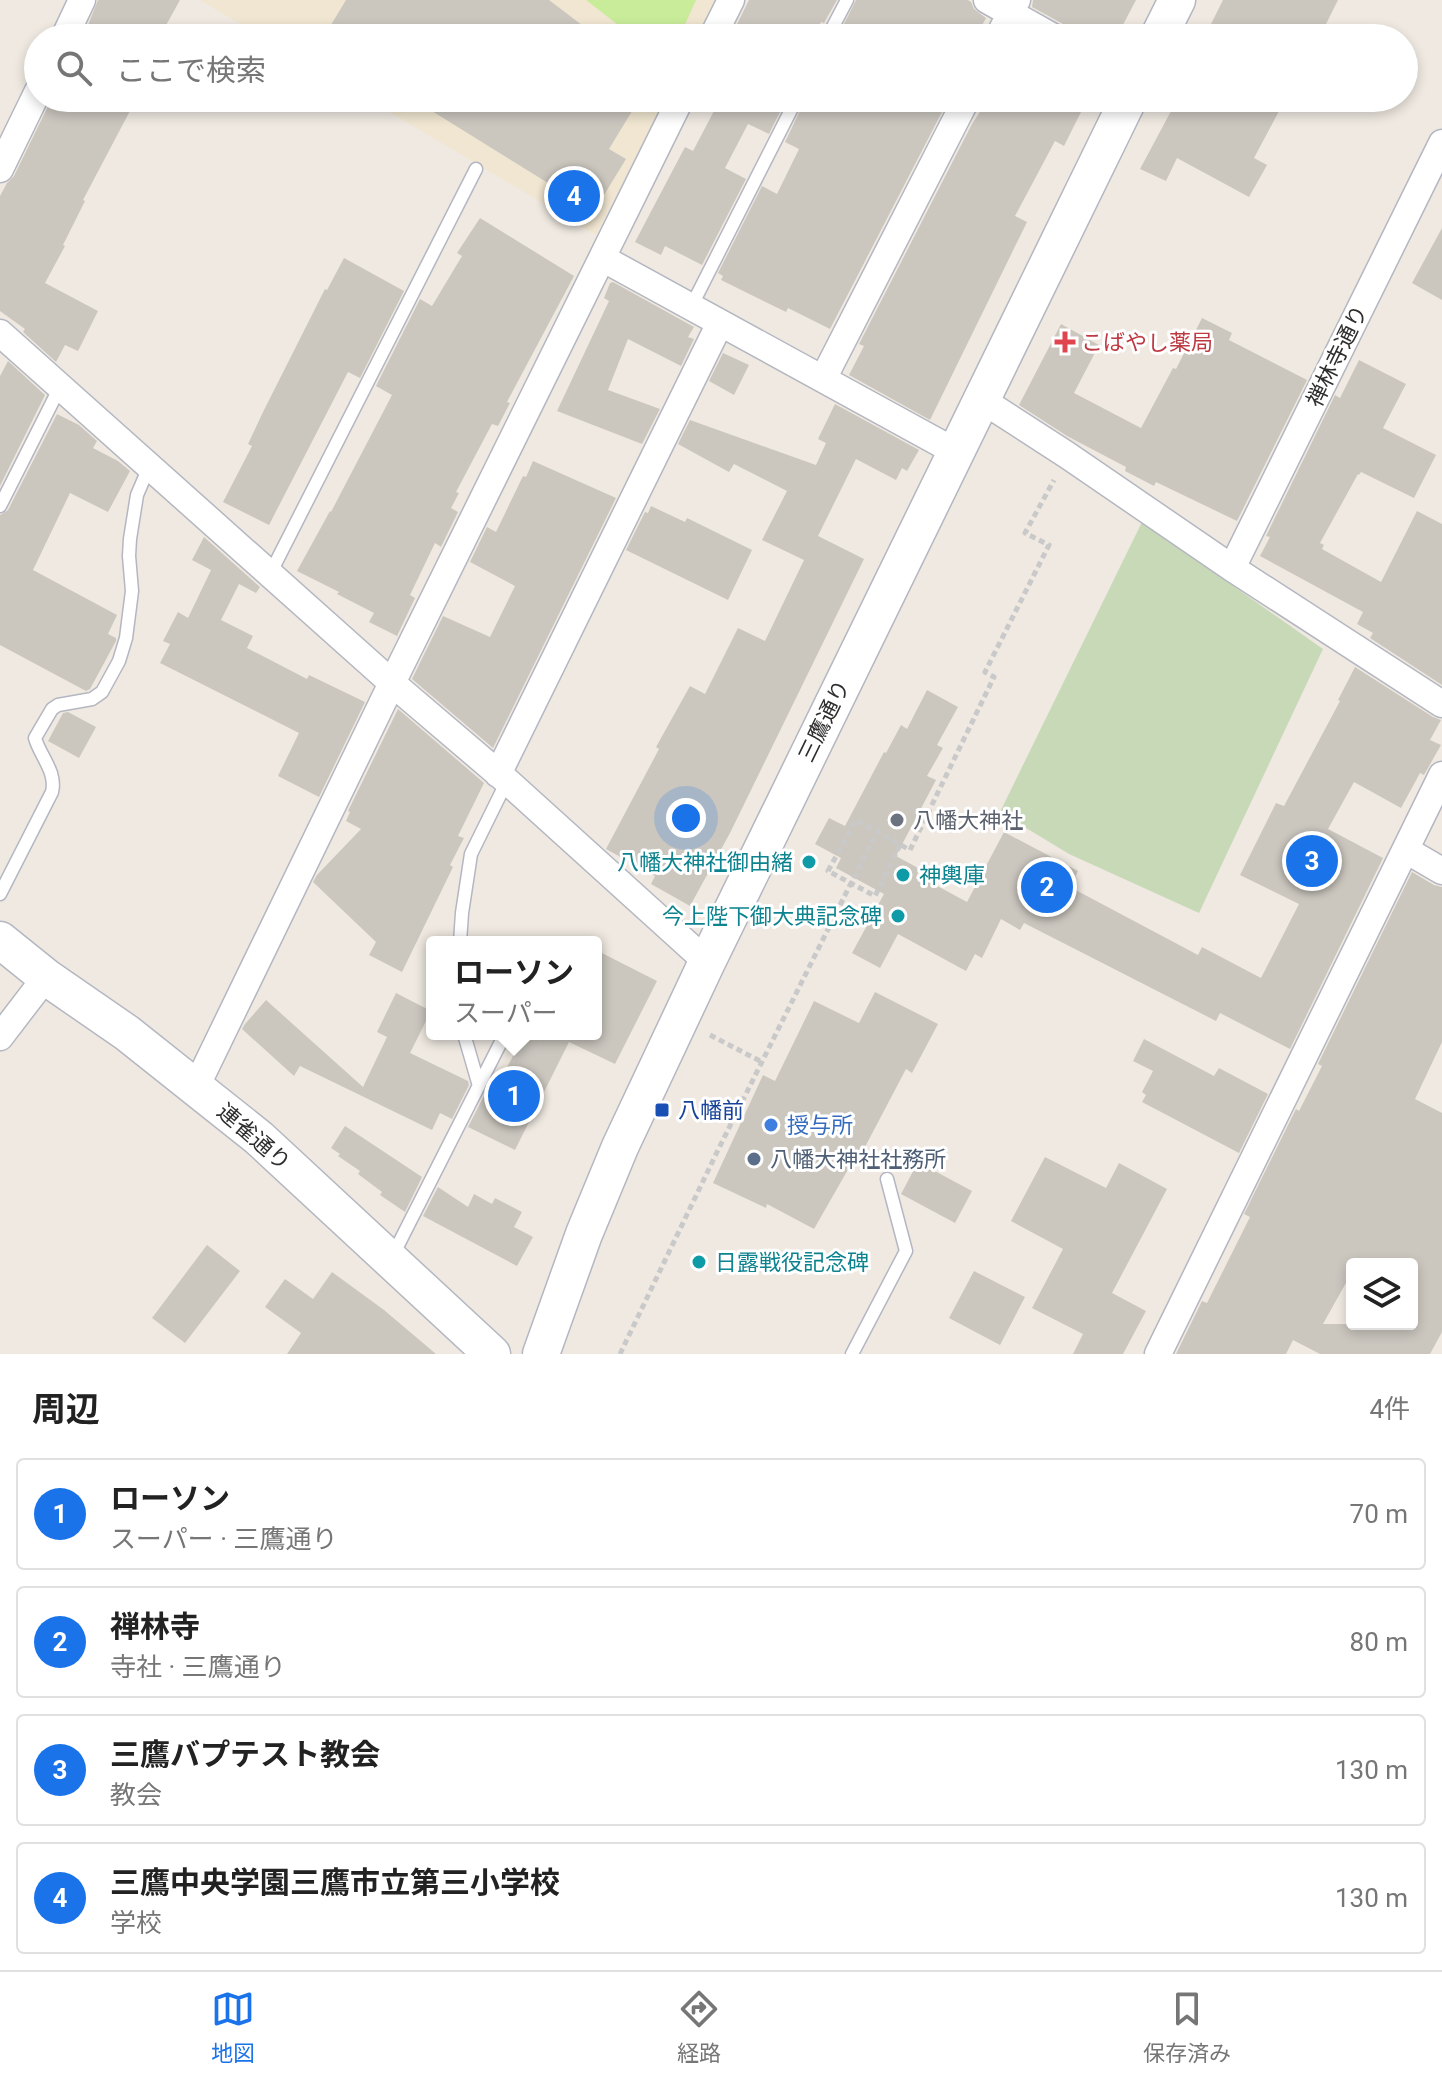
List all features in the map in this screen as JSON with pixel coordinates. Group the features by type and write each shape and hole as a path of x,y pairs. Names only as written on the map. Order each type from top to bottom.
{"main road":[{"path":"1165,24 1177,0"},
{"name":"三鷹通り","path":"541,1354 584,1234 620,1147 707,962 1122,112"},
{"name":"連雀通り","path":"0,940 46,977 127,1033 259,1138 492,1354"}],"street":[{"path":"71,24 82,0"},
{"path":"719,24 731,0"},
{"path":"987,0 1014,6 1037,24"},
{"path":"1005,24 1014,6"},
{"path":"0,169 28,112"},
{"path":"196,1087 674,112"},
{"path":"823,379 960,112"},
{"name":"禅林寺通り","path":"1232,568 1442,143"},
{"path":"602,258 956,452"},
{"path":"502,778 720,323"},
{"path":"0,333 707,962"},
{"path":"982,400 1442,704"},
{"path":"1158,1354 1442,775"},
{"path":"1406,850 1442,871"},
{"path":"0,1037 46,977"}],"lane":[{"path":"834,24 847,0"},
{"path":"691,307 790,112"},
{"path":"270,574 476,169"},
{"path":"0,506 60,387"},
{"path":"0,894 52,792 52,774 35,738 52,709 58,705 92,699 102,692 124,650 132,591 130,539 137,495 151,468"},
{"path":"460,936 471,854 502,778"},
{"path":"466,1040 479,1086"},
{"path":"390,1261 502,1040"},
{"path":"852,1354 906,1251 887,1179"}],"path":[{"path":"900,845 875,896 828,871 856,820 910,850 994,677 985,672 1049,545 1025,533 1067,455"},
{"path":"620,1354 877,831"},
{"path":"708,1034 762,1062"}],"shaded area":[{"path":"200,0 719,0 706,24 240,24"},
{"path":"390,112 660,112 596,235"}],"green space":[{"path":"586,0 696,0 685,24 617,24"},
{"path":"1142,522 1323,649 1199,913 1069,854 1000,812"}],"building":[{"path":"98,0 180,0 167,24 88,24"},
{"path":"346,0 549,0 581,24 331,24"},
{"path":"749,0 837,0 824,23 820,24 737,24"},
{"path":"856,0 968,0 986,18 983,24 844,24"},
{"path":"1033,0 1136,0 1123,24 1063,24 1032,7"},
{"path":"1223,0 1338,0 1326,24 1211,24"},
{"path":"45,112 129,112 83,200 65,246 45,283 98,311 78,351 65,345 56,362 23,332 25,329 0,311 0,196 14,176"},
{"path":"434,112 631,112 609,149 626,159 596,208 579,198 577,201"},
{"path":"713,112 780,112 769,134 748,124 725,168 746,179 702,265 665,246 661,255 635,242 685,147 693,151"},
{"path":"799,112 942,112 830,329 788,308 786,312 721,280 723,276 718,273 762,186 777,194 799,149 785,142"},
{"path":"980,112 1081,112 1064,146 1055,141 1015,216 1027,222 930,420 849,375 864,346 859,344"},
{"path":"1171,112 1279,112 1254,158 1267,165 1249,197 1177,158 1166,181 1140,169"},
{"path":"480,218 574,276 507,402 510,403 498,426 492,424 456,492 459,493 451,508 458,512 441,547 435,543 410,595 415,598 397,636 369,622 374,613 297,571 392,395 376,386 420,299 432,306 462,256 457,253"},
{"path":"1442,228 1442,300 1412,283"},
{"path":"344,258 404,291 360,378 348,372 269,525 223,502 252,446 248,444 263,412"},
{"path":"613,282 694,327 688,337 694,339 681,366 628,339 608,390 660,409 642,444 557,411 609,301 604,298"},
{"path":"1202,318 1232,333 1229,340 1307,380 1237,521 1156,482 1154,486 1125,471 1126,467 1067,436 1019,405 1061,324 1099,345 1074,393 1141,428"},
{"path":"723,353 749,365 734,395 709,381"},
{"path":"1359,360 1406,384 1383,428 1436,455 1414,498 1361,472 1358,474 1320,543 1324,545 1322,549 1381,582 1417,511 1442,524 1442,685 1370,638 1373,633 1357,624 1363,612 1260,556 1270,537 1266,536 1335,395 1340,398"},
{"path":"8,361 45,395 0,486 0,376"},
{"path":"835,404 919,450 907,471 902,468 896,480 856,459 818,536 864,559 730,833 690,906 651,884 655,876 606,849 690,686 705,694 738,628 765,641 804,560 762,540 787,491 734,464 729,472 678,444 690,420 816,465 826,443 818,439"},
{"path":"57,414 79,425 97,441 93,448 130,471 108,512 70,493 33,570 117,615 108,634 116,641 90,689 86,691 0,645 0,515 8,510"},
{"path":"533,461 616,498 493,748 412,679 443,616 490,637 515,586 470,562 487,527 496,532"},
{"path":"651,506 685,522 687,518 752,550 728,600 626,550"},
{"path":"204,537 260,587 256,593 239,584 221,620 253,636 247,648 307,679 309,675 365,702 319,797 278,776 299,733 160,663 170,644 163,641 178,612 188,618 211,570 192,560"},
{"path":"1355,667 1441,720 1430,740 1441,745 1424,775 1420,773 1401,808 1354,782 1328,829 1383,858 1290,1049 1220,1013 1216,1021 1024,923 1020,930 1001,919 982,958 975,954 966,971 898,934 880,968 852,953 884,894 836,868 841,858 815,844 829,818 845,826 884,752 901,725 907,729 927,690 958,707 937,745 943,748 927,776 936,780 896,856 920,869 917,875 967,902 1004,832 1078,871 1070,887 1198,955 1202,947 1261,978 1299,904 1240,875 1276,803 1284,806"},
{"path":"398,709 484,783 458,836 464,838 450,865 453,867 402,972 369,955 376,942 313,882 361,829 346,821 348,811"},
{"path":"68,712 96,727 79,758 48,741 63,713"},
{"path":"1412,872 1442,887 1442,1042 1415,1099 1442,1113 1442,1332 1430,1354 1320,1354 1293,1340 1286,1354 1176,1354 1202,1301 1207,1303 1250,1217 1244,1214 1296,1109 1299,1111 1322,1066 1318,1064"},
{"path":"602,953 657,981 615,1064 569,1042 515,1150 468,1127 487,1090 494,1093 521,1040 602,1040"},
{"path":"875,992 938,1024 912,1073 906,1069 865,1147 862,1145 814,1229 767,1204 766,1208 713,1183 763,1075 775,1081 814,1001 859,1023"},
{"path":"396,993 426,1008 426,1021 410,1053 468,1081 469,1085 452,1119 440,1113 432,1130 300,1066 294,1076 242,1029 266,1000 363,1087 387,1037 377,1032"},
{"path":"1144,1039 1214,1076 1219,1068 1268,1094 1239,1153 1142,1102 1146,1095 1142,1092 1153,1071 1133,1061"},
{"path":"345,1126 422,1177 405,1212 380,1195 382,1192 331,1148"},
{"path":"1045,1157 1106,1188 1119,1163 1167,1189 1112,1293 1146,1311 1123,1354 1073,1354 1083,1334 1032,1308 1063,1249 1011,1221"},
{"path":"918,1162 972,1191 955,1223 901,1194"},
{"path":"438,1187 468,1207 474,1194 492,1204 495,1198 522,1212 514,1227 533,1237 517,1266 423,1216"},
{"path":"207,1245 240,1271 185,1343 152,1318"},
{"path":"974,1271 1025,1297 1000,1345 949,1318"},
{"path":"332,1272 436,1354 287,1354 301,1333 265,1307 285,1279 313,1299"}],"place":[{"name":"三鷹中央学園三鷹市立第三小学校","path":"574,196"},
{"name":"こばやし薬局","path":"1065,342"},
{"name":"八幡大神社","path":"897,820"},
{"name":"三鷹バプテスト教会","path":"1312,861"},
{"name":"八幡大神社御由緒","path":"809,862"},
{"name":"神輿庫","path":"903,875"},
{"name":"禅林寺","path":"1047,887"},
{"name":"今上陛下御大典記念碑","path":"898,916"},
{"name":"ローソン","path":"514,1096"},
{"name":"八幡前","path":"662,1110"},
{"name":"授与所","path":"771,1125"},
{"name":"八幡大神社社務所","path":"754,1159"},
{"name":"日露戦役記念碑","path":"699,1262"}]}
